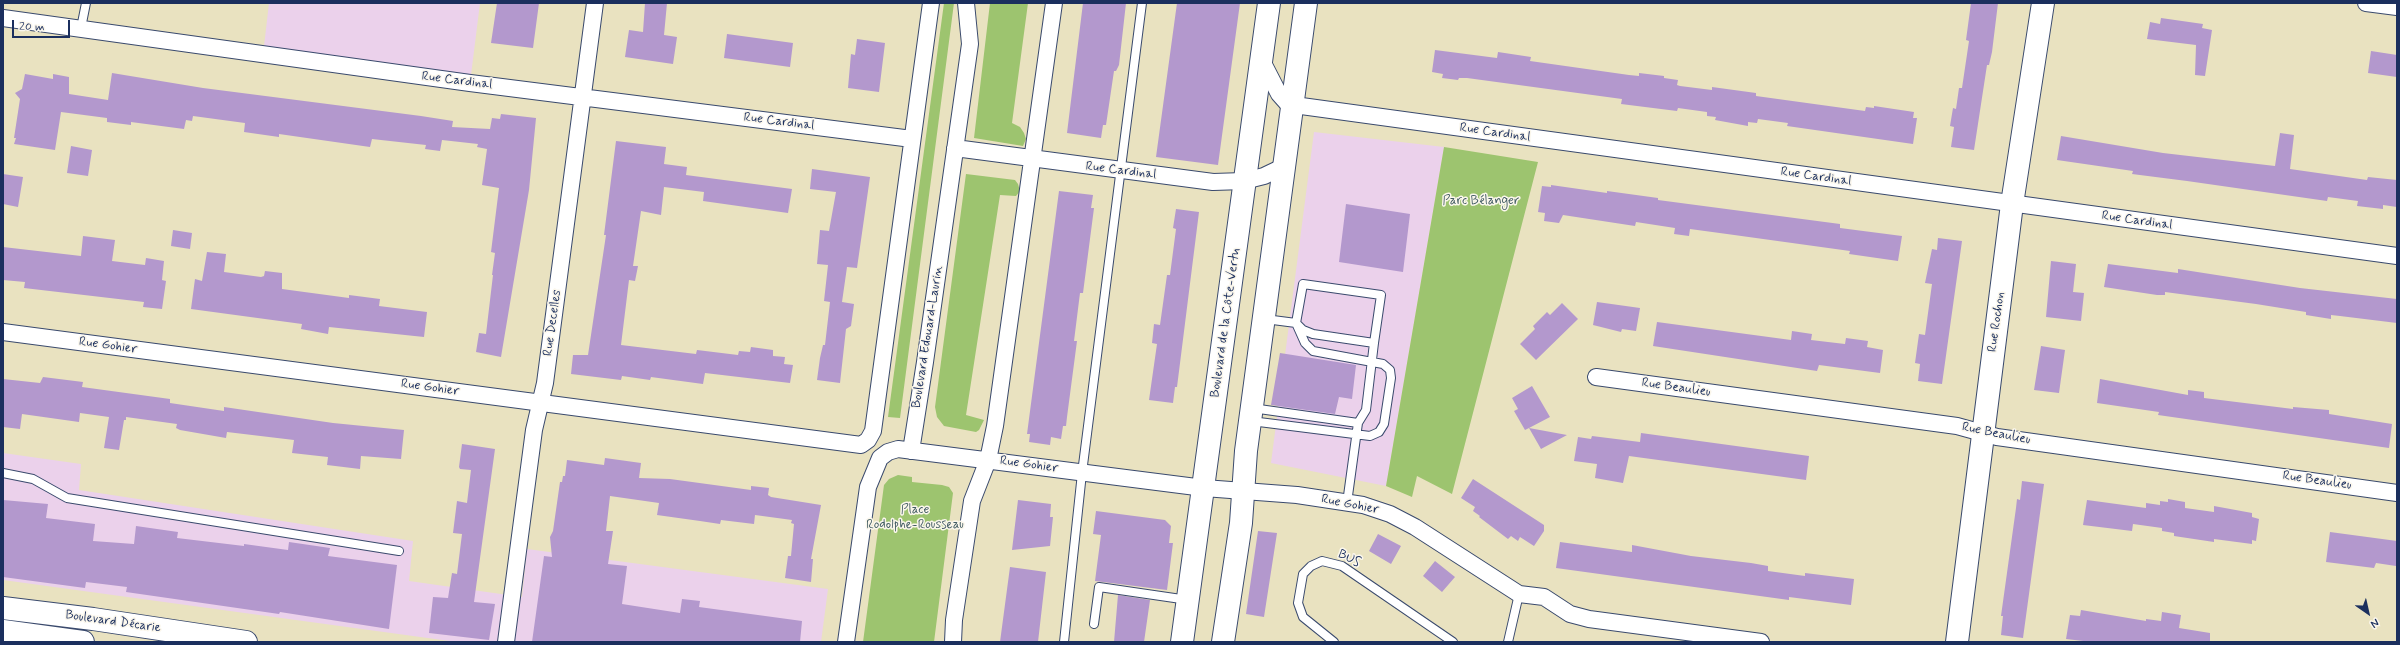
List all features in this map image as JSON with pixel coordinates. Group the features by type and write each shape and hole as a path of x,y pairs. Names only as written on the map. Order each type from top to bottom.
{"main road":[{"name":"Boulevard de la Côte-Vertu","path":"1182,642 1269,3"},
{"path":"1223,642 1241,523 1251,415 1294,106 1306,3"},
{"name":"Rue Rochon","path":"1957,642 1982,433 2012,204 2043,3"},
{"name":"Boulevard Décarie","path":"3,608 93,619 246,642"},
{"name":"Boulevard Décarie","path":"3,632 83,642"}],"street":[{"name":"Rue Decelles","path":"506,642 534,430 545,383 584,97 595,3"},
{"path":"912,139 931,3"},
{"name":"Boulevard Edouard-Laurin","path":"911,450 970,44 966,3"},
{"path":"953,642 954,620 972,500 988,460 995,426 1054,3"},
{"path":"2366,3 2397,7"},
{"name":"Rue Cardinal","path":"3,18 470,84 912,139"},
{"path":"1261,59 1283,99 1294,106"},
{"name":"Rue Cardinal","path":"1294,106 2397,256"},
{"name":"Rue Gohier","path":"3,332 540,404 862,443 873,432 912,139"},
{"name":"Rue Cardinal","path":"955,148 1033,160 1212,182 1244,181 1264,176 1285,166"},
{"name":"Rue Beaulieu","path":"1596,377 1957,426 1982,433 2397,493"},
{"path":"846,642 871,478 877,462 884,454 898,449 911,450"},
{"name":"Rue Gohier","path":"911,450 1204,488 1298,495 1383,511 1402,520 1519,594 1544,597 1570,614 1589,619 1761,642"}],"lane":[{"path":"81,28 86,3"},
{"path":"1064,642 1082,473 1142,3"},
{"path":"1251,415 1356,435 1375,434 1384,424 1391,373 1383,364 1372,361 1313,351 1305,343 1296,323 1303,284 1381,295 1374,343 1372,361 1366,410 1358,423 1356,435 1346,503"},
{"path":"1264,319 1296,323 1303,330 1313,334 1374,343"},
{"path":"1251,415 1358,423"},
{"path":"3,473 33,479 67,498 399,551"},
{"name":"BUS","path":"1334,642 1303,617 1298,603 1303,574 1311,566 1322,561 1336,564 1352,573 1453,642"},
{"path":"1094,624 1099,587 1188,600"},
{"path":"1508,642 1519,594"}],"shaded area":[{"path":"269,3 480,3 470,83 263,55"},
{"path":"1314,132 1444,147 1386,486 1271,463"},
{"path":"3,453 81,464 79,490 413,541 409,581 522,597 527,549 828,589 821,642 457,642 3,580"}],"green space":[{"path":"944,3 954,3 900,418 888,417"},
{"path":"990,3 1028,3 1012,123 1020,127 1024,133 1026,139 1023,146 974,138"},
{"name":"Parc Bélanger","path":"1444,147 1538,162 1452,494 1417,476 1412,497 1386,486"},
{"path":"966,174 1015,180 1020,191 1016,196 1000,195 966,415 984,420 979,430 976,432 944,426 937,417 935,407"},
{"name":"Place Rodolphe-Rousseau","path":"898,475 912,477 912,482 949,487 953,493 934,642 863,642 884,485 889,479"}],"building":[{"path":"497,3 539,3 533,48 491,43"},
{"path":"645,3 667,3 664,35 677,37 673,64 625,57 629,30 643,32"},
{"path":"1083,3 1126,3 1119,65 1116,71 1114,71 1106,125 1103,125 1101,138 1067,133"},
{"path":"1177,3 1240,3 1218,165 1156,157"},
{"path":"1971,3 1998,3 1992,52 1989,65 1987,65 1974,150 1951,147 1954,127 1950,126 1953,108 1956,109 1959,88 1962,88 1969,41 1966,40"},
{"path":"2161,18 2203,24 2202,28 2212,30 2205,76 2195,75 2196,45 2147,39 2150,22 2160,24"},
{"path":"727,34 793,43 790,67 724,58"},
{"path":"857,39 885,43 879,92 848,88 851,54 855,55"},
{"path":"1435,50 1497,58 1498,52 1531,57 1530,61 1629,75 1639,76 1639,73 1664,76 1664,78 1678,80 1677,85 1680,86 1712,90 1712,87 1756,93 1756,96 1865,111 1866,107 1874,108 1874,106 1914,112 1913,118 1917,118 1913,144 1787,126 1788,123 1758,119 1757,123 1748,122 1748,126 1715,120 1716,117 1707,116 1707,112 1678,108 1677,111 1621,104 1622,99 1467,78 1459,78 1458,80 1442,78 1443,74 1432,72"},
{"path":"2371,51 2397,55 2397,77 2368,73"},
{"path":"112,73 203,88 453,121 452,127 490,129 492,118 500,119 501,114 536,118 529,190 501,357 476,352 479,333 486,334 495,253 491,252 499,188 482,185 487,149 477,147 478,144 442,140 440,151 425,149 426,145 372,139 370,147 279,134 279,137 244,132 245,123 193,116 192,121 186,120 184,129 131,122 131,125 107,122 107,118 61,112 55,150 14,144 20,99 15,93 22,89 25,74 53,79 53,74 69,77 69,94 108,100"},
{"path":"2280,133 2294,135 2290,169 2367,180 2368,177 2397,180 2397,207 2383,205 2383,209 2357,206 2358,201 2328,197 2327,201 2132,174 2133,171 2057,160 2061,136 2163,153 2275,166"},
{"path":"616,141 666,147 664,164 687,167 686,175 792,189 788,213 703,201 704,192 664,187 661,215 641,211 633,266 638,266 635,281 629,280 621,345 696,354 697,350 738,355 739,351 750,352 751,347 773,350 773,356 785,357 784,364 793,365 790,383 705,373 703,384 651,377 650,380 622,376 621,380 571,374 573,355 588,355 606,235 604,235"},
{"path":"71,146 92,150 88,176 67,173"},
{"path":"812,169 870,177 857,268 847,267 842,302 854,304 851,326 846,329 840,383 817,380 820,358 823,345 825,345 830,302 824,301 828,265 817,264 820,230 829,231 836,192 810,189"},
{"path":"3,174 23,177 18,207 3,204"},
{"path":"1551,185 1607,193 1607,191 1658,198 1658,200 1840,224 1840,228 1902,236 1898,261 1849,254 1850,251 1690,229 1689,236 1674,234 1675,228 1636,222 1635,226 1563,215 1559,223 1544,221 1545,213 1538,212 1542,186 1551,187"},
{"path":"1059,191 1093,195 1091,208 1094,208 1083,293 1080,293 1074,341 1077,341 1066,426 1063,426 1061,439 1051,437 1050,445 1029,442 1030,434 1027,434"},
{"path":"1346,204 1410,214 1403,272 1339,262"},
{"path":"1176,209 1199,212 1177,387 1175,387 1173,403 1149,400 1157,344 1152,343 1154,324 1160,325 1167,275 1170,275 1176,229 1173,228"},
{"path":"173,230 192,233 190,249 171,246"},
{"path":"83,236 115,240 112,261 145,265 146,258 164,261 162,280 166,281 162,309 143,307 144,302 24,288 25,282 3,280 3,247 81,256"},
{"path":"1938,238 1962,241 1942,384 1918,381 1920,364 1915,363 1919,334 1925,335 1932,284 1925,283 1932,249 1937,250"},
{"path":"207,252 226,254 224,272 261,277 264,276 265,271 282,273 282,289 349,298 349,295 380,299 379,306 427,312 424,337 329,327 328,334 301,329 302,324 191,309 195,279 202,281"},
{"path":"2051,261 2076,264 2073,292 2084,293 2081,321 2046,317"},
{"path":"2108,264 2178,273 2178,269 2300,288 2397,299 2397,323 2331,315 2331,319 2306,315 2306,312 2256,304 2165,292 2165,295 2157,295 2104,287"},
{"path":"1597,302 1640,308 1636,331 1622,329 1621,332 1593,325"},
{"path":"1562,303 1578,319 1536,360 1520,344 1535,329 1533,326 1547,312 1550,315"},
{"path":"1657,322 1791,340 1792,331 1812,334 1811,340 1845,344 1846,338 1868,341 1867,347 1883,350 1880,373 1819,365 1817,371 1653,346"},
{"path":"2041,346 2065,350 2059,393 2034,390"},
{"path":"1280,353 1356,365 1352,399 1339,397 1335,414 1271,405"},
{"path":"43,377 83,382 82,387 170,399 170,403 224,411 224,407 333,423 404,430 401,459 361,456 360,469 327,465 328,457 292,453 294,440 227,432 226,438 180,430 176,428 177,424 126,417 126,420 124,420 119,450 104,448 109,417 80,413 79,422 22,414 20,429 3,427 3,379 40,383"},
{"path":"2100,379 2188,395 2188,390 2204,392 2204,398 2293,409 2293,407 2329,410 2329,414 2392,424 2389,448 2158,415 2159,412 2097,403"},
{"path":"1532,386 1550,417 1525,430 1514,411 1518,409 1512,398"},
{"path":"1529,428 1567,435 1541,449"},
{"path":"1641,433 1809,456 1806,480 1629,456 1623,483 1595,478 1597,464 1574,461 1578,437 1591,439 1592,436 1640,442"},
{"path":"462,444 495,449 474,602 495,604 489,640 429,633 433,597 448,598 452,573 457,574 462,534 453,533 457,501 467,503 471,470 460,469 459,467"},
{"path":"605,458 641,463 639,478 670,479 751,490 751,486 769,488 768,495 771,497 821,505 811,559 813,559 811,582 785,578 788,556 791,556 794,524 791,523 792,520 755,515 754,524 721,520 720,524 657,515 659,503 610,496 606,531 613,531 608,564 627,566 622,604 680,613 682,599 700,601 699,607 802,621 800,642 532,642 544,556 552,557 550,537 553,531 560,482 562,482 563,476 565,476 567,460 604,465"},
{"path":"1473,479 1544,525 1544,531 1534,546 1520,537 1518,541 1511,536 1508,539 1479,517 1480,516 1473,511 1475,507 1461,498"},
{"path":"2022,481 2044,484 2023,638 2001,635 2003,616 2001,616 2017,499 2020,500"},
{"path":"2168,499 2185,502 2185,508 2214,512 2214,506 2252,513 2252,517 2259,519 2256,541 2252,540 2252,544 2214,539 2214,542 2174,536 2174,533 2162,531 2162,528 2133,524 2132,531 2083,525 2087,500 2146,508 2146,503 2160,505 2160,501 2168,502"},
{"path":"3,500 48,504 46,518 95,524 93,541 134,544 136,526 178,532 177,538 244,546 244,544 288,550 289,542 330,548 328,556 397,565 389,629 280,612 279,614 126,592 127,587 86,582 85,588 3,577"},
{"path":"1018,500 1051,504 1050,517 1053,517 1050,546 1012,550"},
{"path":"1096,511 1165,520 1171,526 1169,543 1173,543 1167,590 1095,581 1101,535 1093,534"},
{"path":"1258,531 1277,533 1264,617 1246,614"},
{"path":"2330,532 2397,541 2396,566 2376,563 2374,568 2326,562"},
{"path":"1378,534 1401,546 1391,564 1369,551"},
{"path":"1560,542 1632,552 1632,545 1691,556 1768,566 1768,571 1805,576 1805,573 1854,579 1851,605 1789,597 1789,600 1556,568"},
{"path":"1435,561 1455,577 1442,592 1423,576"},
{"path":"1010,567 1046,572 1038,642 1000,642"},
{"path":"1118,595 1150,600 1144,642 1114,642"},
{"path":"2081,610 2146,621 2146,619 2161,621 2162,612 2181,615 2179,628 2210,633 2210,642 2092,642 2066,639 2070,615 2080,616"}]}
